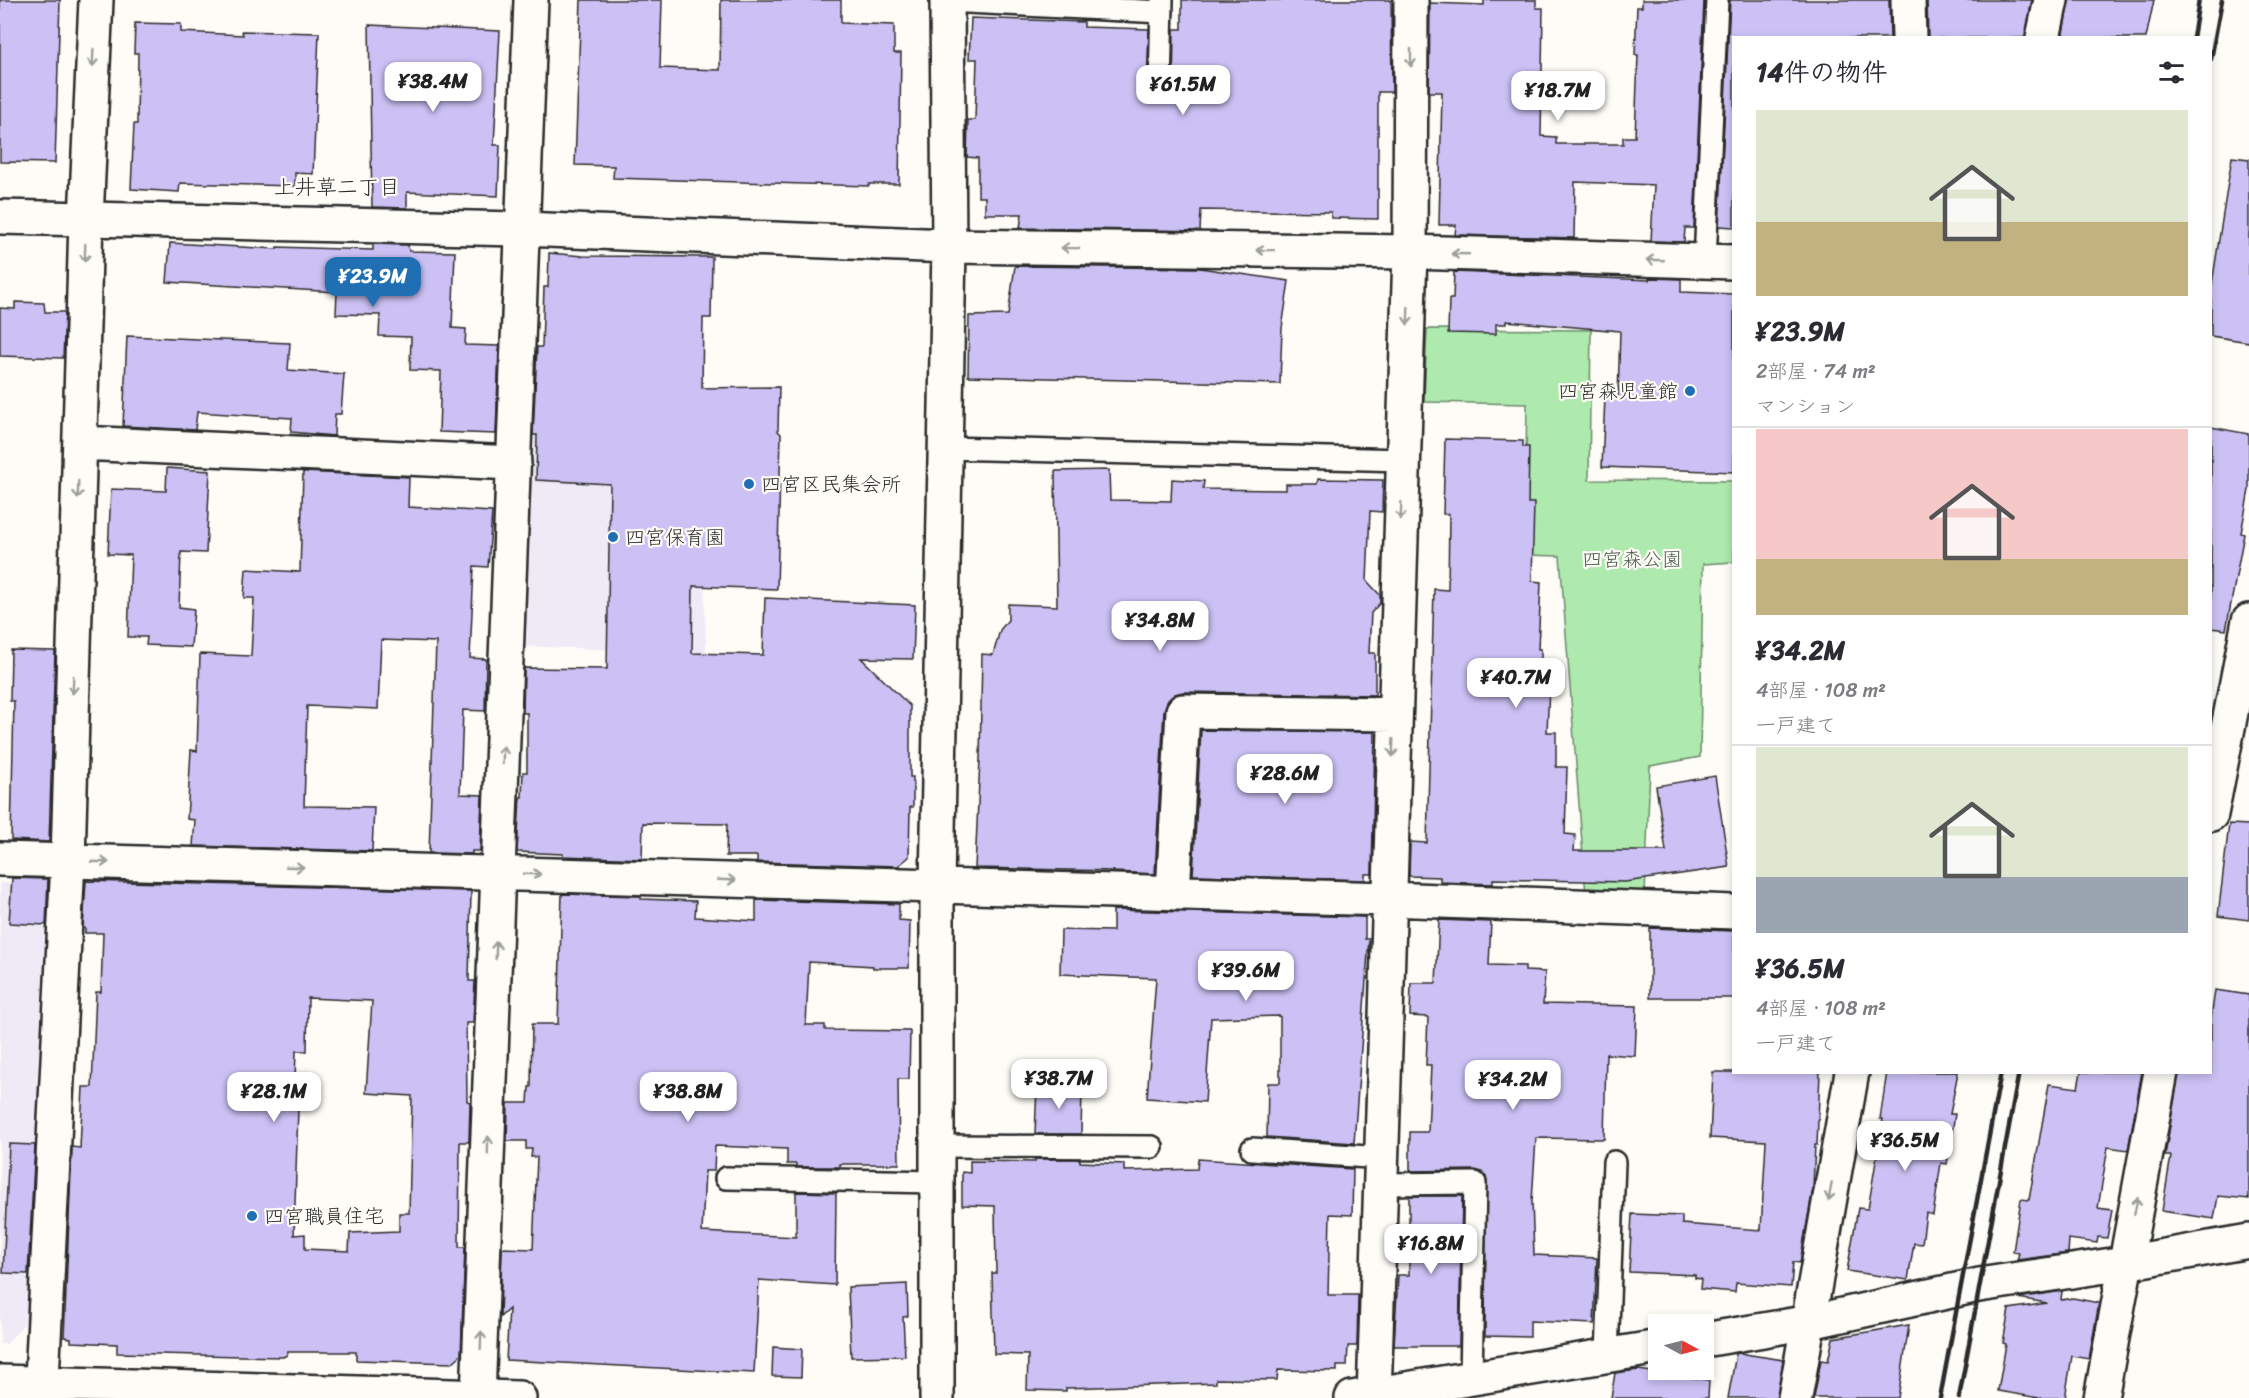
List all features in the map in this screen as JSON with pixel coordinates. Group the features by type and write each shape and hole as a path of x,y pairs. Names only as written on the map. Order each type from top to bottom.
{"street":[{"path":"43,1391 68,861 86,219 96,0"},
{"path":"478,1397 531,0"},
{"path":"1411,0 1410,252 1388,899 1382,1171 1367,1397 1648,1349"},
{"path":"1908,0 1909,36"},
{"path":"2043,36 2050,0"},
{"path":"937,1398 936,886 950,246 947,1"},
{"path":"0,217 522,229 950,246 1410,252 1720,262"},
{"path":"80,443 514,463"},
{"path":"2212,808 2249,621"},
{"path":"1173,893 1183,711 1394,714"},
{"path":"0,859 1388,899 1732,912"},
{"path":"1795,1398 1852,1074"},
{"path":"2101,1398 2162,1074"},
{"path":"1714,1338 1810,1322 1979,1285 2249,1241"},
{"path":"0,1382 43,1391 519,1398"}],"lane":[{"path":"1717,0 1720,262"},
{"path":"947,1 1162,6 1160,88"},
{"path":"945,448 1403,460"},
{"path":"937,1146 1152,1147"},
{"path":"1252,1149 1382,1171 1475,1183 1471,1378"},
{"path":"1607,1356 1614,1162"},
{"path":"726,1178 937,1182"}],"shaded area":[{"name":"四宮保育園","path":"700,426 706,653 519,646 527,429"},
{"path":"0,883 47,885 26,1322 6,1344 0,1344"}],"green space":[{"name":"四宮森公園","path":"1427,329 1591,330 1589,480 1732,481 1732,562 1703,564 1700,757 1650,766 1645,896 1586,895 1560,556 1524,555 1527,404 1424,402"}],"building":[{"path":"0,0 60,0 55,163 0,162"},
{"path":"581,0 662,0 660,68 720,70 721,0 841,0 841,23 894,25 894,53 901,53 899,184 869,184 869,186 613,178 614,166 575,165"},
{"path":"1182,0 1391,0 1392,92 1378,92 1378,219 1331,218 1331,212 1201,210 1200,231 1020,228 1022,214 985,214 985,197 978,197 978,158 967,157 968,120 975,120 977,59 969,59 971,18 1084,22 1084,27 1149,29 1147,89 1153,100 1160,102 1167,100 1173,90 1174,29 1182,29"},
{"path":"1484,0 1536,0 1536,8 1543,8 1541,136 1556,137 1556,144 1623,144 1623,137 1635,137 1637,7 1642,7 1642,0 1704,0 1694,228 1685,228 1684,242 1651,241 1654,185 1575,182 1574,238 1455,235 1456,225 1439,225 1442,92 1429,92 1430,3 1484,5"},
{"path":"1730,0 1889,0 1890,36 1732,36 1732,227 1719,226"},
{"path":"1927,0 2032,0 2025,36 1928,36"},
{"path":"2069,0 2154,0 2146,36 2062,36"},
{"path":"135,23 181,24 181,32 243,35 242,31 319,33 313,174 295,173 295,186 180,183 179,192 131,189 134,124 137,124 138,53 134,53"},
{"path":"369,25 500,31 494,145 500,145 498,196 407,192 407,208 372,207"},
{"path":"2232,157 2249,159 2249,342 2212,336 2212,284"},
{"path":"170,243 277,249 277,247 373,250 373,244 408,245 409,251 455,252 452,328 466,329 465,345 499,346 496,434 439,432 441,371 410,370 411,337 379,336 380,315 336,314 337,292 167,282"},
{"path":"549,253 583,256 712,257 711,318 703,318 702,388 779,387 778,431 781,434 777,589 693,586 692,653 763,655 765,598 915,605 913,659 861,658 910,706 910,777 913,777 913,807 910,807 909,857 898,866 757,862 757,856 726,856 727,824 643,823 642,859 517,852 523,772 527,772 527,713 523,713 524,668 607,669 610,484 536,480 537,435 533,435 537,347 542,347 544,287 548,287"},
{"path":"1015,266 1200,268 1289,281 1282,328 1280,384 968,376 969,316 1008,315"},
{"path":"1454,272 1649,280 1649,278 1681,279 1681,292 1732,294 1732,472 1602,467 1605,396 1618,396 1620,331 1506,321 1506,324 1496,324 1496,334 1448,333 1449,299 1453,299"},
{"path":"15,302 44,303 45,312 65,312 63,358 0,356 0,308 15,309"},
{"path":"127,336 290,343 288,370 344,374 341,414 335,414 334,436 291,432 292,418 197,412 195,430 123,426"},
{"path":"2212,427 2249,434 2249,490 2241,533 2244,534 2226,630 2212,628"},
{"path":"1445,439 1523,441 1523,447 1529,447 1528,503 1534,503 1532,581 1541,582 1538,649 1541,649 1541,663 1550,664 1547,732 1556,732 1556,767 1567,767 1565,834 1575,835 1574,851 1666,851 1656,786 1715,776 1729,867 1625,882 1493,879 1493,884 1440,882 1440,877 1409,876 1410,842 1427,843 1434,589 1448,590 1449,514 1443,514"},
{"path":"167,468 210,471 206,553 181,552 179,607 194,609 191,647 146,645 147,637 128,637 131,555 108,554 111,489 166,491"},
{"path":"1109,470 1110,500 1171,501 1172,479 1204,481 1203,489 1286,490 1286,484 1317,484 1318,479 1383,480 1382,512 1370,511 1367,581 1380,595 1380,603 1371,613 1369,653 1375,653 1375,695 1183,692 1175,694 1168,701 1164,710 1155,874 975,868 982,654 993,655 1000,630 1008,620 1008,604 1057,606 1055,471"},
{"path":"303,472 409,477 408,507 492,512 488,567 474,566 470,658 486,659 485,711 463,710 460,794 482,795 480,851 472,851 472,854 429,853 436,642 381,640 378,709 307,706 304,806 374,807 372,851 193,846 195,820 187,819 191,750 197,751 200,654 251,656 254,598 244,598 246,569 300,572"},
{"path":"11,650 55,651 49,842 11,840 14,701 10,701"},
{"path":"1201,730 1375,732 1372,874 1365,874 1365,880 1193,875"},
{"path":"2229,824 2249,825 2249,920 2218,916"},
{"path":"12,878 48,879 46,925 9,923"},
{"path":"86,881 471,891 469,981 475,981 473,1023 466,1023 467,1101 470,1102 469,1142 460,1142 459,1247 465,1247 461,1355 452,1363 356,1360 356,1352 287,1352 287,1355 283,1357 117,1353 117,1344 71,1342 71,1338 64,1337 72,1147 80,1148 83,1087 92,1087 96,992 101,992 103,933 85,933 85,928 83,928","holes":["308,998 372,1001 366,1093 412,1096 409,1213 399,1213 399,1231 350,1233 349,1251 305,1249 305,1234 294,1235 298,1108 294,1108 296,1051 307,1051"]},
{"path":"562,894 641,896 641,899 696,901 695,917 756,921 756,900 899,904 899,920 910,921 909,968 873,968 873,966 809,962 806,1025 825,1025 825,1030 910,1031 909,1079 898,1079 899,1164 796,1167 796,1164 787,1164 787,1149 715,1146 714,1171 705,1171 702,1232 796,1237 796,1192 836,1193 835,1285 759,1280 754,1373 506,1360 509,1309 500,1317 502,1248 533,1249 537,1157 531,1157 532,1149 526,1149 526,1141 507,1141 508,1103 528,1103 529,1087 531,1087 532,1024 558,1024"},
{"path":"1113,910 1365,917 1365,939 1369,939 1354,1143 1267,1137 1268,1083 1280,1083 1280,1016 1211,1018 1205,1102 1147,1098 1156,978 1060,974 1061,930 1113,931"},
{"path":"1439,920 1491,922 1489,965 1525,966 1525,971 1545,972 1543,1004 1637,1006 1635,1056 1606,1054 1604,1139 1536,1138 1532,1201 1534,1255 1597,1258 1594,1324 1530,1321 1530,1337 1485,1336 1486,1177 1482,1172 1475,1170 1410,1171 1410,1132 1428,1132 1431,1065 1426,1065 1428,1017 1410,1016 1411,983 1436,983"},
{"path":"1650,928 1732,931 1732,998 1650,998"},
{"path":"2215,990 2249,995 2249,1199 2218,1196 2214,1219 2162,1211 2171,1156 2165,1156 2179,1074 2212,1074 2212,1012"},
{"path":"1713,1072 1820,1074 1813,1188 1800,1263 1793,1262 1791,1287 1736,1283 1735,1292 1700,1289 1701,1279 1695,1278 1695,1275 1629,1272 1632,1214 1682,1216 1682,1224 1761,1230 1766,1141 1710,1138"},
{"path":"1887,1074 1958,1074 1950,1114 1955,1114 1947,1164 1941,1163 1933,1215 1926,1213 1922,1244 1914,1243 1908,1280 1847,1271 1858,1208 1868,1209 1883,1119 1880,1119"},
{"path":"2081,1074 2142,1074 2128,1150 2108,1147 2098,1208 2112,1210 2107,1238 2098,1237 2097,1243 2069,1239 2068,1253 2017,1260 2019,1253 2013,1252 2021,1199 2029,1200 2049,1084 2078,1088"},
{"path":"1037,1086 1082,1087 1081,1134 1035,1134"},
{"path":"9,1144 35,1145 28,1274 3,1273"},
{"path":"1035,1159 1080,1159 1080,1162 1124,1164 1124,1171 1197,1169 1198,1159 1353,1169 1352,1215 1330,1214 1328,1295 1358,1295 1357,1346 1348,1346 1347,1366 1337,1366 1337,1371 1278,1370 1277,1380 1216,1379 1216,1383 1066,1388 1066,1391 1027,1390 1028,1355 994,1354 992,1273 996,1273 995,1206 962,1205 962,1172 970,1173 970,1161 1035,1162"},
{"path":"1409,1196 1462,1196 1459,1346 1394,1346 1398,1275 1409,1275"},
{"path":"907,1284 908,1316 903,1317 905,1356 851,1357 848,1287"},
{"path":"2062,1291 2061,1300 2073,1298 2099,1303 2089,1359 2072,1356 2065,1398 2039,1398 1998,1391 2009,1309 2047,1303 2018,1298"},
{"path":"1909,1325 1898,1398 1814,1398 1821,1360 1828,1361 1833,1338"},
{"path":"773,1347 802,1349 801,1377 772,1376"},
{"path":"1738,1353 1783,1360 1777,1398 1728,1398"},
{"path":"1638,1370 1648,1371 1648,1380 1709,1380 1708,1398 1611,1398 1615,1373"}],"railway":[{"path":"2193,36 2199,0"},
{"path":"2212,54 2222,0"},
{"path":"1940,1398 2001,1074"},
{"path":"1959,1398 2019,1074"}],"place":[{"name":"四宮森児童館","path":"1690,391"},
{"name":"四宮区民集会所","path":"749,484"},
{"name":"四宮保育園","path":"613,537"},
{"name":"四宮職員住宅","path":"252,1216"}],"district":[{"name":"上井草二丁目","path":"337,187"}]}
